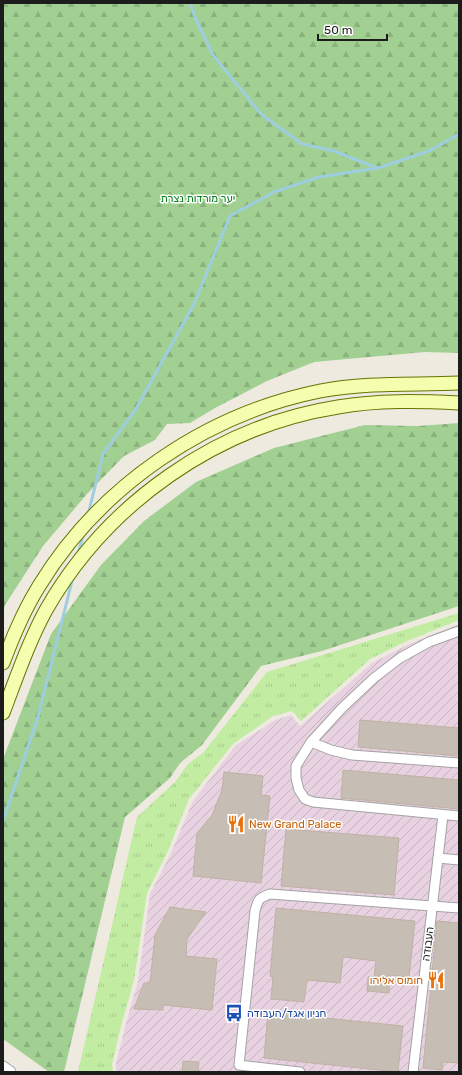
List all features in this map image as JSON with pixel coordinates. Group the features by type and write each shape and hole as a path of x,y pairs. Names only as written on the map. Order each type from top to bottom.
{"main road":[{"path":"3,663 22,616 40,585 82,529 105,505 135,479 186,442 217,426 252,411 290,398 321,391 353,386 382,384 459,383"},
{"path":"3,714 39,624 55,595 76,566 106,529 133,504 158,484 196,458 225,443 265,426 295,416 324,409 355,404 389,402 459,403"}],"street":[{"path":"459,631 429,642 400,658 374,678 311,742 296,766 296,778 299,790 305,799 313,802 459,816"},
{"path":"311,742 330,750 352,755 459,763"},
{"name":"העבודה","path":"413,1072 443,815"},
{"path":"438,858 459,860"},
{"path":"300,1072 239,1065 255,911 261,897 270,894 459,908"},
{"path":"3,1067 10,1072"}],"shaded area":[{"path":"459,624 459,1072 116,1072 116,1064 138,981 150,894 170,855 193,801 235,746 275,720 291,715 300,726 372,663 409,644"}],"green space":[{"name":"יער מורדות נצרת","path":"3,3 459,3 459,353 425,352 314,362 267,381 190,423 167,424 155,440 124,456 87,494 43,546 5,605 3,611"},
{"path":"459,423 459,606 322,651 261,666 202,745 180,763 170,778 125,817 64,1072 49,1072 3,1039 3,759 51,634 101,565 144,521 196,482 274,448 365,425 418,426"},
{"path":"459,613 459,620 407,641 370,659 301,721 292,711 273,716 233,744 189,799 167,853 147,893 134,980 112,1064 113,1072 78,1072 137,817 175,782 188,764 203,753 267,672"}],"building":[{"path":"360,720 459,728 459,756 358,747"},
{"path":"343,770 459,780 459,809 341,798"},
{"name":"New Grand Palace","path":"224,772 263,776 261,795 270,796 261,883 193,876 197,833 212,815 222,790"},
{"path":"286,829 399,838 394,895 281,886"},
{"path":"170,907 206,912 187,939 186,956 217,959 212,1010 163,1005 163,1010 134,1009 144,983 150,983 155,935"},
{"path":"276,908 415,921 409,977 390,975 389,993 367,991 368,977 374,977 376,961 343,957 340,983 307,980 304,1002 271,999 273,977 270,976"},
{"path":"437,921 459,923 459,1063 443,1062 442,1070 423,1068"},
{"path":"268,1012 403,1026 398,1072 264,1058"},
{"path":"183,1061 199,1062 198,1072 182,1072"}],"waterway":[{"path":"190,3 213,55 261,114 302,144 334,151 377,168"},
{"path":"88,515 103,454 136,409 194,304 230,216 274,192 319,177 378,168 429,151 459,134"},
{"path":"78,554 83,536"},
{"path":"3,821 38,717 72,581"}],"place":[{"name":"New Grand Palace","path":"236,824"},
{"name":"חומוס אליהו","path":"436,980"},
{"name":"חניון אגד/העבודה","path":"234,1013"}]}
